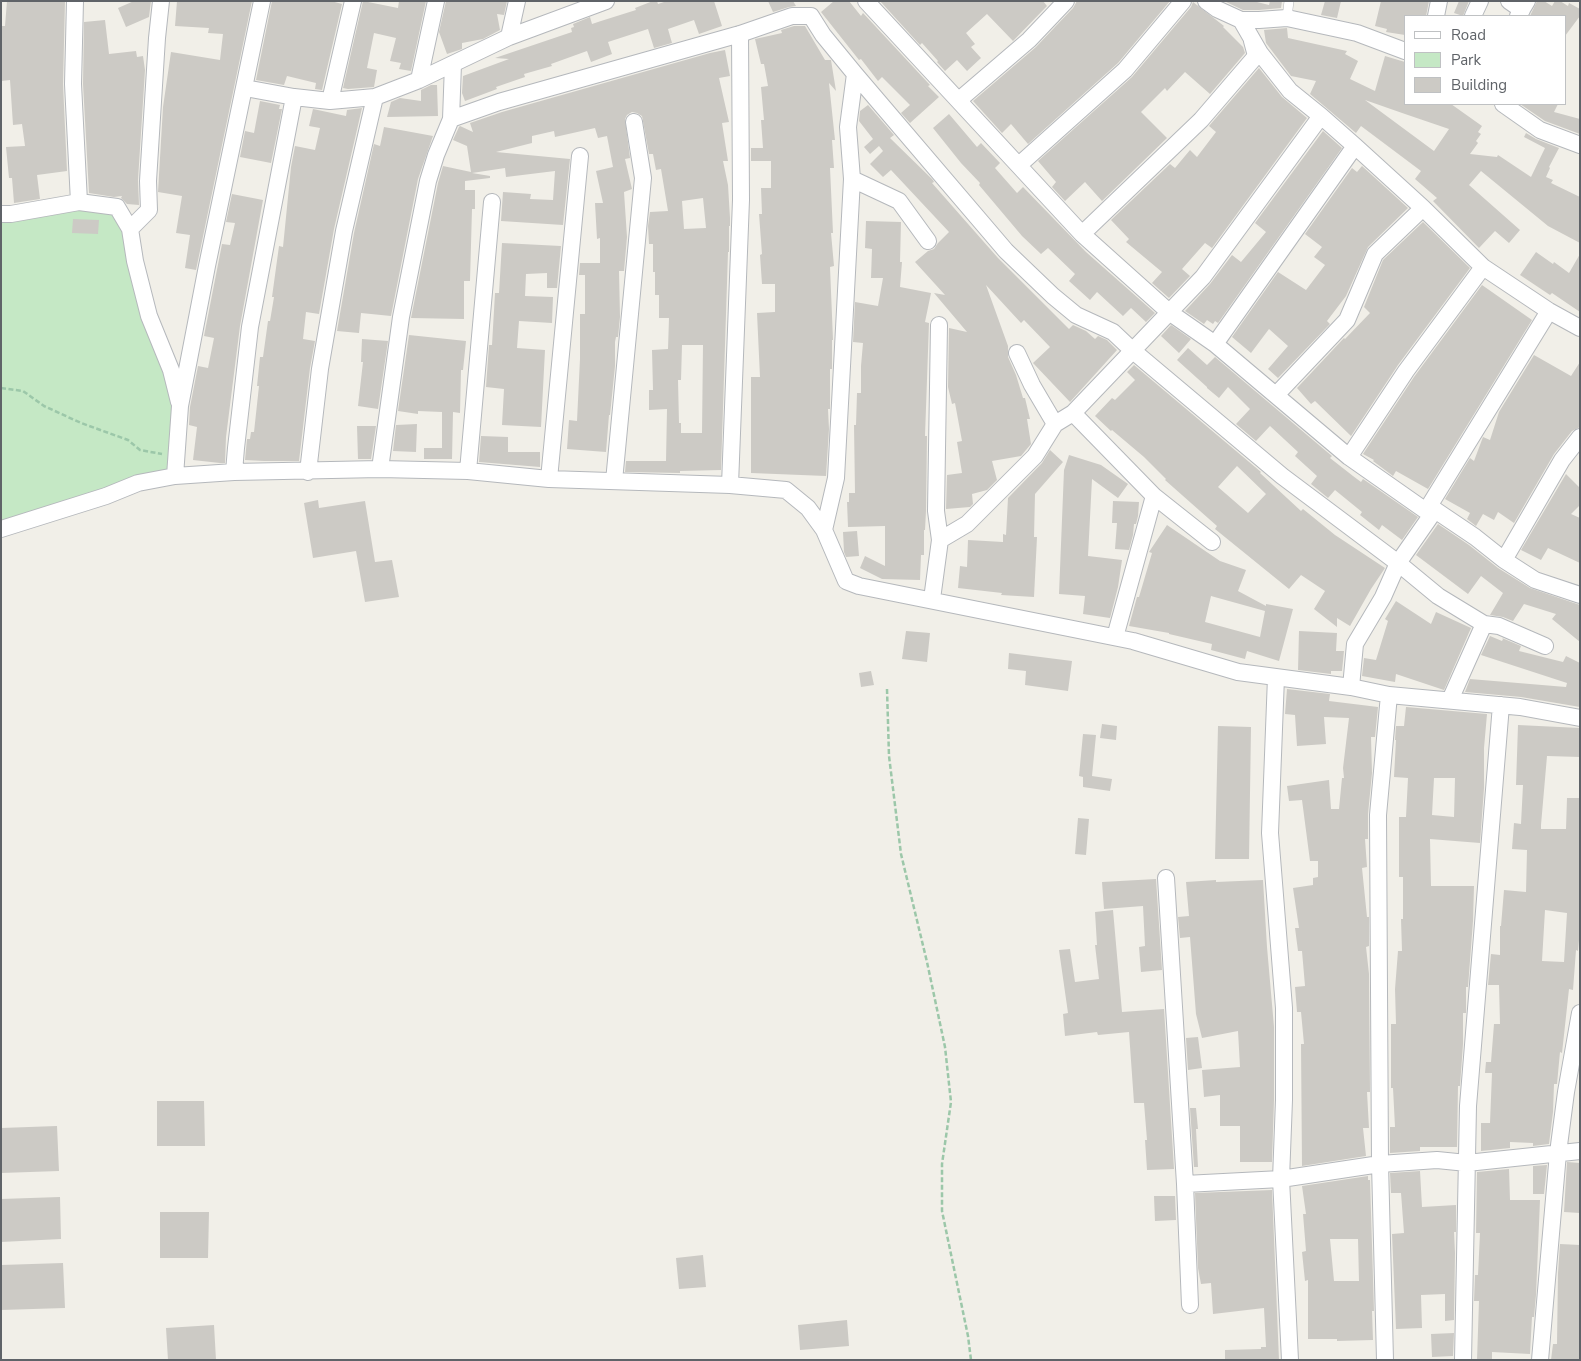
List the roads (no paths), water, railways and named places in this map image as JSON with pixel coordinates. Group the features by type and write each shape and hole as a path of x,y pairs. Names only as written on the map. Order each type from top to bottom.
{"street":[{"path":"75,1 73,84 79,202"},
{"path":"130,229 149,210 148,181 161,1"},
{"path":"175,476 180,406 262,1"},
{"path":"330,101 353,1"},
{"path":"419,80 436,1"},
{"path":"509,37 517,1"},
{"path":"244,88 330,101 375,97 419,80 509,37 606,1"},
{"path":"866,1 1082,234 1169,312 1215,344 1349,457 1430,511 1475,537 1504,560 1535,580 1580,595"},
{"path":"959,100 1029,40 1066,1"},
{"path":"1019,166 1125,70 1183,1"},
{"path":"1436,15 1439,1"},
{"path":"1473,15 1480,1"},
{"path":"1214,4 1240,20 1260,53 1290,91 1321,116 1423,208 1483,268 1549,311 1580,328"},
{"path":"451,119 500,102 740,34 792,16 811,16 823,35 855,74 1006,250 1053,296 1076,315 1113,332 1282,476 1398,563 1438,596 1484,624 1499,626 1545,646"},
{"path":"1240,20 1287,18 1357,33 1404,51"},
{"path":"730,485 741,200 740,34"},
{"path":"1082,234 1201,120 1256,56 1252,39"},
{"path":"380,469 401,317 426,191 436,156 451,119 453,64"},
{"path":"824,530 836,478 852,179 848,127 855,74"},
{"path":"234,472 250,327 294,97"},
{"path":"308,472 320,369 342,241 375,97"},
{"path":"1504,105 1540,130 1580,145"},
{"path":"940,540 967,524 1035,456 1055,424 1072,413 1203,277 1321,116"},
{"path":"614,481 643,178 634,122"},
{"path":"1215,344 1355,146"},
{"path":"549,480 580,156"},
{"path":"852,179 899,201 928,241"},
{"path":"1,214 11,214 79,202 117,207 130,229 135,261 149,316 171,370 180,406"},
{"path":"468,471 492,202"},
{"path":"1276,395 1347,320 1375,254 1423,208"},
{"path":"1349,457 1406,371 1483,268"},
{"path":"1351,687 1355,644 1383,597 1398,563 1549,311"},
{"path":"932,599 940,540 936,511 939,325"},
{"path":"1017,353 1032,385 1055,424"},
{"path":"1072,413 1154,496 1212,542"},
{"path":"1504,560 1562,460 1580,437"},
{"path":"1,529 106,496 138,483 175,476 234,472 308,472 380,469 468,471 549,480 730,485 786,490 808,508 824,530 846,582 859,586 1133,640 1238,672 1351,687 1389,695 1501,705 1580,718"},
{"path":"1115,637 1154,496"},
{"path":"1450,700 1484,624"},
{"path":"1276,677 1270,833 1284,1008 1284,1100 1281,1179 1290,1360"},
{"path":"1385,1360 1380,1164 1378,815 1389,695"},
{"path":"1463,1360 1468,1106 1501,705"},
{"path":"1166,878 1185,1184 1190,1305"},
{"path":"1540,1360 1558,1153 1566,1092 1580,1013"},
{"path":"1185,1184 1281,1179 1380,1164 1437,1160 1467,1163 1580,1151"}],"lane":[{"path":"1287,18 1288,1"}]}
